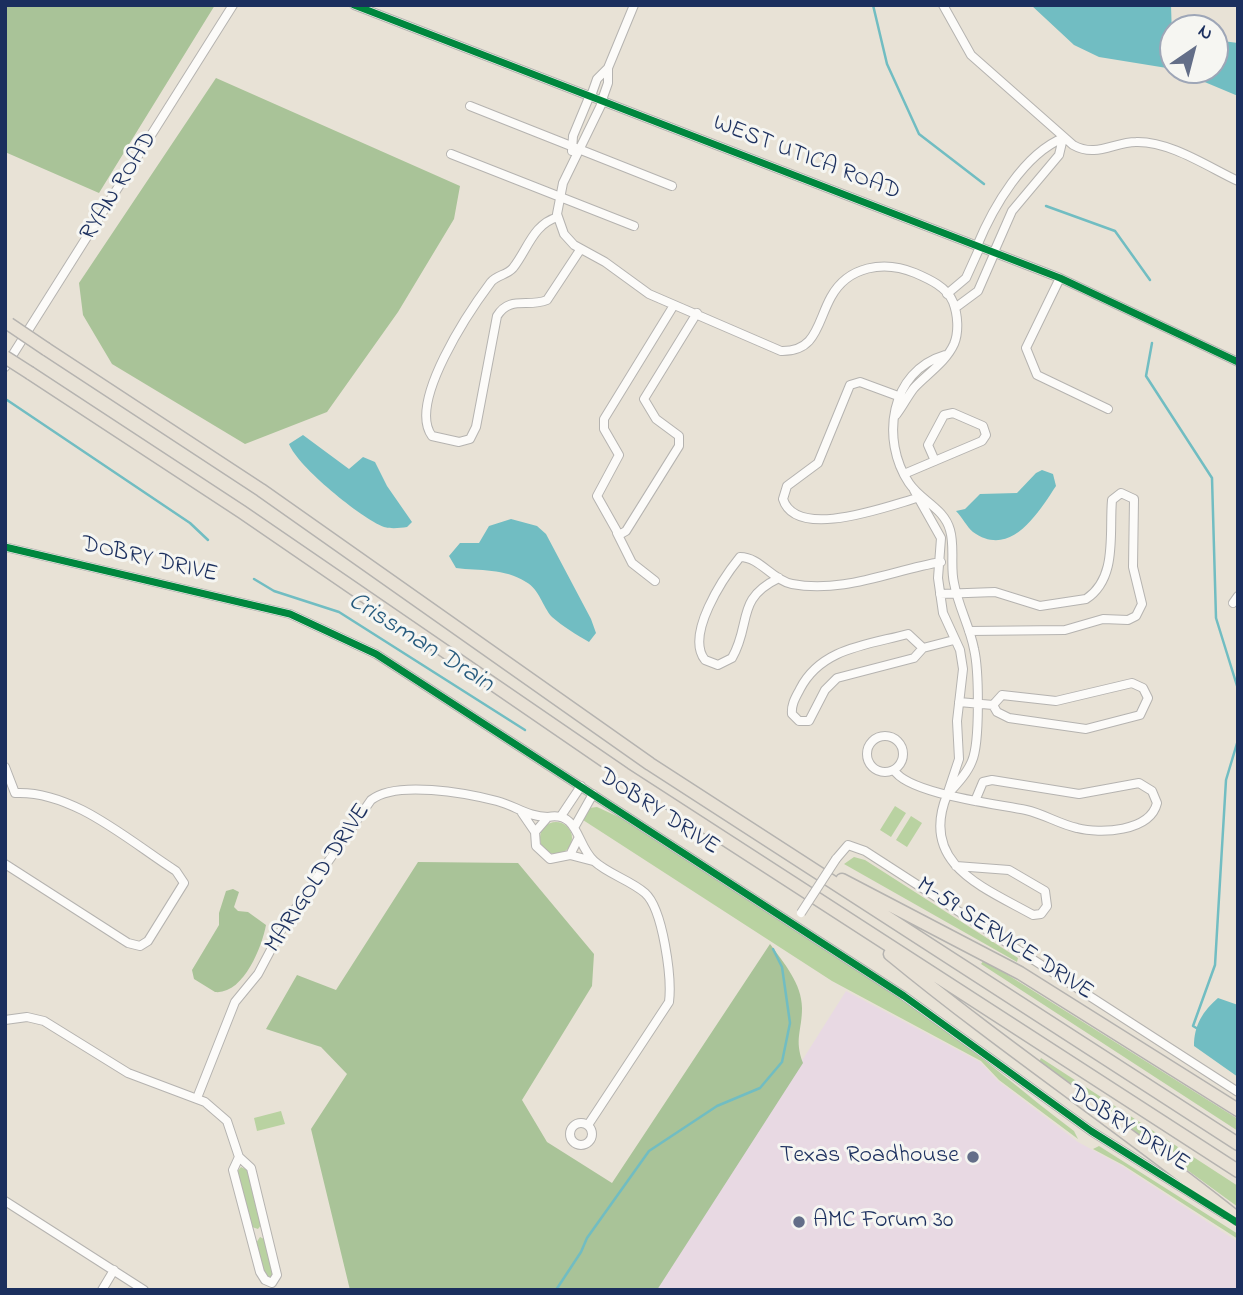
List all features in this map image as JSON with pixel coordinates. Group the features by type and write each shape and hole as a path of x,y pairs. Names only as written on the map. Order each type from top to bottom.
{"highway":[{"path":"7,323 261,490 591,724 1238,1144"},
{"path":"5,357 242,512 624,774 1238,1171"},
{"path":"780,848 1020,972 1238,1110"},
{"path":"841,914 981,1029 1161,1158 1238,1221"}],"street":[{"name":"RYAN ROAD","path":"5,367 233,5"},
{"name":"WEST UTICA ROAD","path":"354,5 1059,278 1238,362"},
{"path":"576,148 603,100 608,83 608,68 634,5"},
{"path":"943,5 959,39 971,55 1063,138 1086,151 1134,142 1157,144 1238,181"},
{"path":"608,68 597,79 590,96 573,158 559,196 558,217 564,234 580,250 605,262 649,294 697,313 769,348 788,351 812,340 834,292 849,278 867,268 902,268 928,279 947,294 955,308 956,338 896,415"},
{"path":"470,106 673,186"},
{"path":"947,294 966,278 997,201 1048,145 1063,138"},
{"path":"955,308 980,288 1012,211 1059,155 1063,138"},
{"path":"450,154 634,226"},
{"path":"558,217 539,227 511,270 493,280 441,361 425,417 432,436 459,442 470,439 476,427 497,316 503,308 513,303 547,300 580,250"},
{"path":"1059,278 1026,348 1037,375 1108,409"},
{"path":"656,581 632,563 597,496 619,455 604,429 604,419 674,305"},
{"path":"617,533 623,534 626,531 679,446 679,436 656,419 644,399 697,313"},
{"path":"945,355 919,368 898,396 895,448 904,474 938,530 943,613 963,669 959,702 959,759 939,831 945,852 956,866 1033,915 1041,914 1047,906 1045,891 1014,872 956,866"},
{"path":"898,396 860,382 850,386 818,463 788,486 783,499 794,514 827,521 916,494"},
{"path":"904,474 935,461 982,441 986,435 984,426 953,413 945,414 928,445 935,461"},
{"path":"923,648 908,634 828,657 808,674 793,703 792,714 799,721 809,720 825,690 837,678 914,659 923,648 969,632 1065,630 1102,619 1128,620 1136,616 1142,604 1133,567 1134,499 1121,493 1112,500 1109,564 1104,576 1086,599 1040,606 995,592 940,594"},
{"path":"916,494 938,510 947,523 952,538 951,562 956,592 975,656 977,742 973,759 947,795"},
{"name":"DOBRY DRIVE","path":"5,547 249,603 312,622 376,654 931,1014 1091,1130 1238,1221"},
{"path":"779,578 762,586 752,597 732,658 718,665 705,660 699,647 704,620 738,558 750,559 791,584 836,585 940,562 951,562"},
{"path":"1132,683 1143,688 1148,698 1140,715 1086,729 1009,718 997,712 993,705 1002,695 1056,701 1132,683"},
{"path":"959,702 993,705"},
{"path":"894,770 903,756 900,744 884,736 873,740 867,751 868,762 877,771 894,770 907,782 947,795 975,801 1033,811 1073,828 1102,831 1144,821 1154,811 1157,803 1152,791 1139,783 1079,794 992,780 983,782 975,801"},
{"path":"5,767 15,793"},
{"path":"581,786 561,816 575,826 578,839 593,861"},
{"name":"MARIGOLD DRIVE","path":"197,1098 231,1008 258,974 284,925 370,800 386,790 411,788 497,801 522,813 561,816"},
{"path":"5,795 15,793 52,796 74,806 176,871 183,878 183,888 148,941 139,946 128,943 5,864"},
{"path":"575,826 593,794"},
{"path":"522,813 535,832 536,846 544,856 557,860 570,855 593,861 645,893 652,902 669,961 669,1002 588,1125"},
{"path":"535,832 548,817"},
{"path":"570,855 578,839"},
{"name":"M-59 SERVICE DRIVE","path":"794,924 848,845 865,851 1238,1092"},
{"path":"5,1020 26,1017 44,1021 128,1073 197,1098 222,1114 231,1129 239,1157 251,1168 279,1289"},
{"path":"239,1157 233,1170 260,1272 265,1280 279,1289"},
{"path":"5,1201 144,1290"},
{"path":"102,1290 114,1270"},
{"path":"265,1280 272,1283 277,1278"}],"shaded area":[{"path":"846,991 980,1062 998,1081 1078,1142 1122,1166 1238,1242 1238,1290 657,1290"}],"green space":[{"path":"5,5 215,5 99,193 5,152"},
{"path":"216,78 460,186 454,219 398,312 327,412 245,444 112,364 83,315 79,283"},
{"path":"895,806 906,813 891,837 880,830"},
{"path":"597,807 621,818 932,1021 1074,1131 1078,1139 999,1080 981,1061 832,981 583,820 589,808"},
{"path":"911,816 922,823 907,847 896,840"},
{"path":"556,822 567,827 572,838 567,849 556,854 545,849 540,838 545,827"},
{"path":"854,857 865,860 1018,958 1017,962 844,864"},
{"path":"418,862 518,863 594,954 592,986 522,1100 547,1142 612,1183 770,944 791,974 801,999 799,1041 803,1063 657,1290 350,1290 311,1129 347,1074 321,1047 266,1029 297,975 336,990"},
{"path":"233,889 239,892 234,907 238,911 248,912 266,925 255,957 242,978 225,991 215,992 194,979 192,970 219,925 219,913 226,891"},
{"path":"984,960 1238,1119 1238,1131 981,964"},
{"path":"1041,1058 1238,1186 1238,1207 1039,1062"},
{"path":"281,1111 285,1124 257,1131 254,1118"},
{"path":"1099,1146 1238,1234 1238,1239 1123,1165 1093,1149"},
{"path":"241,1167 247,1170 261,1225 258,1229 252,1227 237,1172"},
{"path":"260,1237 266,1240 273,1275 270,1278 264,1273 256,1243"}],"water":[{"path":"1031,5 1171,5 1171,14 1159,14 1159,67 1099,57 1074,45"},
{"path":"1229,42 1238,43 1238,96 1209,84 1229,84"},
{"path":"303,435 349,469 363,457 375,462 387,486 412,522 407,527 384,527 346,503 295,454 289,444"},
{"path":"1042,470 1053,474 1056,486 1032,520 1011,536 999,540 987,539 973,532 956,511 965,509 980,494 1017,493"},
{"path":"511,519 537,526 546,534 591,619 596,633 589,642 552,617 535,589 526,582 501,572 456,568 449,556 460,543 479,543 489,526"},
{"path":"1218,998 1238,1005 1238,1077 1194,1046 1200,1019"}],"waterway":[{"path":"873,5 887,64 919,134 984,184"},
{"path":"1046,206 1115,231 1150,280"},
{"path":"1152,343 1146,376 1212,478 1216,618 1238,689"},
{"name":"Crissman Drain","path":"7,400 190,523 208,540"},
{"name":"Crissman Drain","path":"254,579 274,591 339,612 525,730"},
{"path":"1198,1029 1193,1026 1215,965 1226,780 1238,740"},
{"name":"Crissman Drain","path":"556,1290 587,1238 649,1151 717,1106 760,1088 782,1062 790,1023 782,967 773,949"}],"cycle path":[{"path":"354,5 1060,278 1238,362"},
{"path":"5,547 290,614 376,654 904,996 1091,1131 1238,1223"}],"place":[{"name":"Texas Roadhouse","path":"973,1157"},
{"name":"AMC Forum 30","path":"799,1222"}]}
